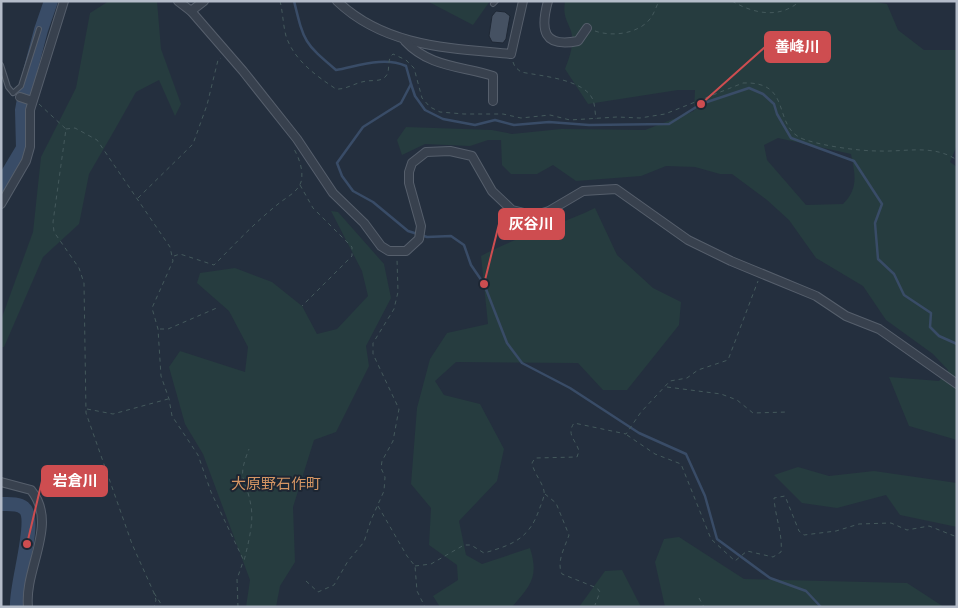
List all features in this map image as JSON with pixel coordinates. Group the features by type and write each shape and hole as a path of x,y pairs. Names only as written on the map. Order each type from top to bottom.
{"street":[{"path":"1,204 26,161 30,147 30,100 64,1"},
{"path":"178,1 191,10 297,139 333,193 364,223 381,246 389,251 406,251 419,239 422,226 409,183 409,172 412,163 417,157 434,150 464,153 472,156 492,191 512,210 528,214 536,215 550,212 583,191 616,189 688,240 760,274 816,296 846,316 879,329 957,384"},
{"path":"191,10 204,1"},
{"path":"337,1 369,24 404,40 440,47 512,54 522,2"},
{"path":"548,1 543,18 544,32 552,41 564,44 578,41 587,28"},
{"path":"404,40 416,53 437,63 493,76 493,101"},
{"path":"16,95 30,100"},
{"path":"1,482 31,490 41,504 42,525 29,581 28,607"}],"lane":[{"path":"1,65 8,87 16,95 21,86 38,29"}],"path":[{"path":"280,1 286,34 291,49 303,64 336,89 341,90 366,80 382,80 387,75 390,57 393,54 406,60 414,68 422,98 430,107 440,112 483,116 503,114 520,118 550,115 570,120 618,116 640,118 666,114 743,83 756,82 768,88 779,99 785,124 791,132 803,139 878,151 935,150 957,160"},
{"path":"587,28 607,34 632,31 650,19 659,1"},
{"path":"732,1 750,11 773,13 791,10 800,1"},
{"path":"137,199 193,144 207,105 218,60 227,53"},
{"path":"512,54 515,67 521,72 575,83 587,90 593,100 596,119"},
{"path":"30,100 40,104 66,129"},
{"path":"66,129 75,128 97,140 170,247 173,256 170,268 152,308 158,329 161,376 169,399 172,416 198,455 211,492 244,561"},
{"path":"66,129 53,222 54,232 74,262 84,283 86,409 132,544 154,593 156,600 154,607"},
{"path":"173,256 180,254 214,265 266,213 295,191 299,185 302,172 299,158 290,142"},
{"path":"299,185 313,208 352,247 352,256 302,306"},
{"path":"306,582 318,592 334,585 348,561 364,542 371,520 384,491 385,477 381,468 382,462 393,440 399,409 373,354 373,343 394,309 398,292 397,251"},
{"path":"626,434 641,412 670,381 687,378 698,370 728,360 760,274"},
{"path":"158,329 168,329 219,307"},
{"path":"666,387 721,394 737,400 753,413 787,412"},
{"path":"86,409 113,414 169,399"},
{"path":"595,605 600,592 598,588 562,574 560,563 569,535 556,503 545,494 532,463 535,458 577,457 579,452 570,436 570,428 574,423 626,434 655,454 681,464 711,539 735,561 747,552 773,557 781,552 782,545 775,513 774,498 778,496 785,496 799,531 804,535 836,531 859,524 891,523 907,530 929,526 957,537"},
{"path":"238,607 237,580 249,540 251,507 241,476 250,449"},
{"path":"415,566 431,564 464,545 471,545 484,553 509,546 524,536 535,522 545,494"},
{"path":"378,506 407,556 415,566 417,591 425,607"},
{"path":"154,593 163,607"},
{"path":"700,598 704,607"}],"green space":[{"path":"109,1 157,1 161,49 181,104 175,116 159,80 136,92 89,174 79,224 43,257 4,347 1,347 1,320 33,232 41,157 76,88 90,13"},
{"path":"427,1 490,1 473,25"},
{"path":"565,1 869,1 887,4 898,30 924,50 957,50 957,145 950,162 957,167 957,440 909,426 889,377 939,381 948,370 933,354 886,320 863,286 816,258 789,220 767,200 732,174 720,174 695,167 666,166 641,176 576,181 553,165 537,174 511,174 502,165 501,140 488,140 470,146 425,144 402,155 397,140 406,127 492,130 512,134 561,129 645,130 694,111 695,90 678,90 588,104 565,69 571,51 572,36 565,17","holes":["778,138 851,154 854,186 843,204 806,205 767,160 764,145"]},
{"path":"595,208 617,255 653,288 681,302 679,325 627,390 603,390 578,363 456,362 435,381 444,395 480,404 504,449 497,481 459,521 466,555 482,564 530,548 534,566 532,580 512,607 440,607 433,596 458,580 457,565 429,545 431,508 411,484 417,408 430,359 447,333 488,324 481,256"},
{"path":"331,211 338,212 384,264 391,298 366,346 369,366 336,432 314,440 293,507 295,562 280,586 276,607 246,607 250,580 203,454 185,424 169,367 180,351 245,372 248,347 229,311 197,283 200,273 235,268 272,282 302,306 317,334 337,329 368,296 362,271"},
{"path":"798,467 829,476 874,471 957,483 957,527 900,515 886,495 837,508 802,503 774,475"},
{"path":"679,537 744,579 907,583 944,607 665,607 655,562 664,539"},
{"path":"622,570 641,607 579,607 605,571"}],"building":[{"path":"496,11 505,12 510,16 506,39 503,43 492,42 489,36 492,16"}],"waterway":[{"path":"1,185 23,148 22,110 27,83 51,1"},
{"path":"294,1 300,25 307,41 317,54 336,70 380,62 398,63 406,66 411,84 401,103 363,127 337,163 342,176 353,191 373,202 408,231 427,237 451,236 464,245 471,265 484,284 507,343 522,363 570,388 639,433 686,454 705,496 717,539 770,578 806,591 821,607"},
{"path":"411,84 415,96 425,110 443,119 475,125 495,120 514,125 549,122 589,125 669,124 701,104 749,88 763,94 774,104 777,114 791,138 854,161 882,204 875,223 878,259 894,274 904,295 931,313 930,327 939,336 957,344"},
{"path":"1,504 19,505 24,508 28,515 29,525 17,607"}],"place":[{"name":"善峰川","path":"701,104"},
{"name":"灰谷川","path":"484,284"},
{"name":"岩倉川","path":"27,544"}],"district":[{"name":"大原野石作町","path":"276,483"}]}
